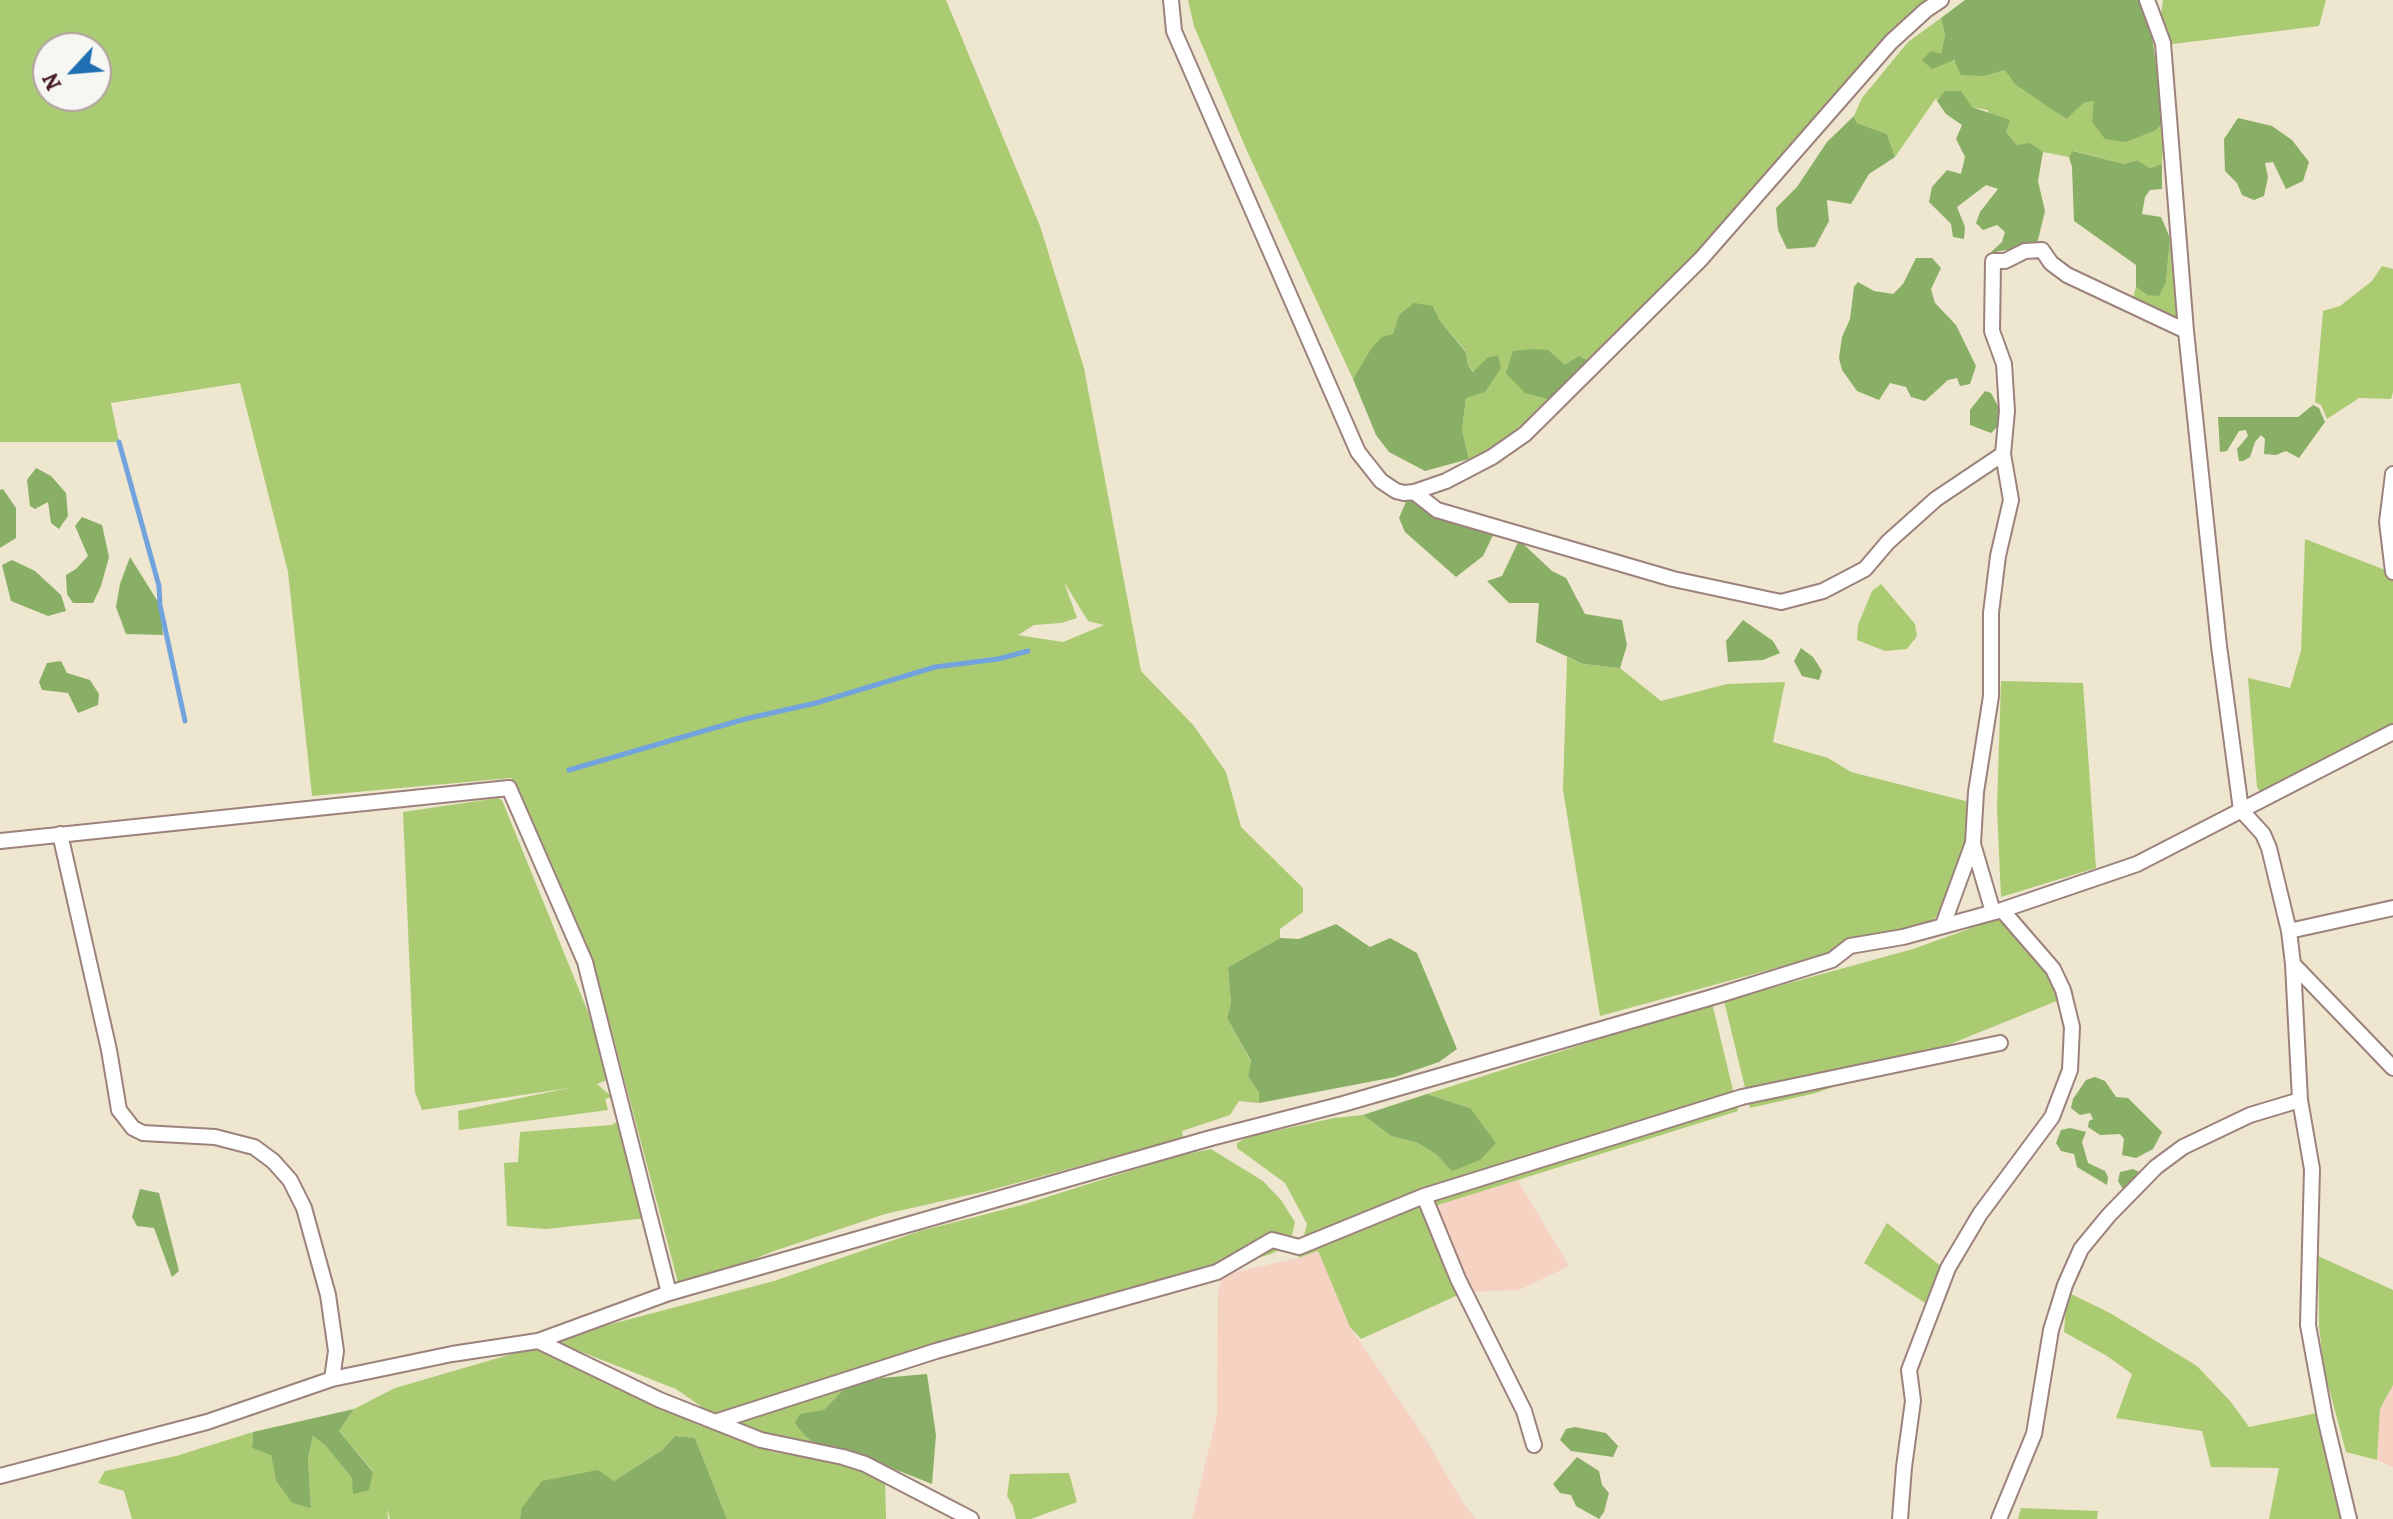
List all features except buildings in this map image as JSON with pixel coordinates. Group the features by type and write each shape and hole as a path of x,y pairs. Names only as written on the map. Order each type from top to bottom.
{"street":[{"path":"1171,0 1174,31 1358,452 1374,474 1388,486 1396,491 1414,492 1467,471 1525,434 1701,259 1891,42 1941,0"},
{"path":"2147,0 2163,43 2186,331 2219,646 2241,810 2263,834 2269,848 2289,931 2300,1100 2312,1169 2308,1325 2325,1418 2349,1519"},
{"path":"1943,925 1973,843 1976,792 1991,696 1991,613 1998,556 2011,500 2003,454 2007,411 2004,364 1992,331 1993,261 2005,261 2025,251 2042,250 2051,263 2067,275 2186,331"},
{"path":"1414,492 1437,510 1673,579 1781,602 1823,591 1865,569 1888,542 1936,499 2003,454"},
{"path":"2393,474 2390,521 2393,572"},
{"path":"0,1476 207,1422 332,1379 452,1354 538,1341 669,1293 1211,1138 1387,1091 1832,960 1850,946 1903,937 1998,911 2137,864 2393,732"},
{"path":"0,841 509,788 585,962 669,1293"},
{"path":"60,834 109,1050 119,1110 133,1128 143,1133 215,1137 254,1147 273,1161 290,1180 304,1208 324,1275 336,1351 332,1379"},
{"path":"1900,1519 1913,1401 1909,1370 1948,1268 1980,1214 2052,1117 2070,1070 2072,1027 2063,990 2053,969 1998,911 1973,843"},
{"path":"2289,931 2393,908"},
{"path":"2293,964 2393,1068"},
{"path":"715,1422 936,1351 1217,1272 1272,1240 1299,1247 1424,1196 1753,1094 2000,1043"},
{"path":"1999,1519 2034,1434 2051,1330 2065,1285 2081,1249 2156,1167 2183,1147 2250,1115 2300,1100"},
{"path":"1424,1196 1458,1279 1524,1411 1534,1445"},
{"path":"538,1341 660,1400 761,1440 865,1464 971,1519"}],"shaded area":[{"path":"1517,1179 1569,1266 1519,1290 1467,1292 1434,1206"},
{"path":"1318,1251 1350,1327 1476,1519 1192,1519 1217,1415 1218,1292 1223,1275"},
{"path":"2393,1385 2393,1467 2377,1460 2380,1409"}],"green space":[{"path":"0,0 946,0 1040,226 1084,368 1141,671 1194,726 1226,772 1241,827 1303,888 1303,912 1280,929 1280,938 1228,967 1231,1003 1227,1018 1251,1062 1248,1076 1259,1093 1259,1103 1239,1101 1230,1115 1182,1131 1183,1138 987,1191 885,1214 774,1251 680,1290 601,991 511,778 312,796 288,572 240,383 111,403 119,442 0,442","holes":["1064,582 1088,621 1104,625 1063,642 1018,635 1034,625 1077,618"]},
{"path":"1188,0 1930,0 1722,235 1552,400 1553,407 1505,441 1469,459 1462,430 1466,398 1474,372 1468,365 1466,351 1440,321 1433,306 1399,315 1393,334 1370,350 1353,379 1247,151 1194,26"},
{"path":"1965,0 2143,0 2152,36 2164,121 2156,130 2126,142 2105,139 2092,122 2094,101 2084,103 2066,119 2015,84 2005,70 1985,76 1961,75 1954,60 1932,69 1922,60 1931,51 1941,54 1945,35 1941,18"},
{"path":"2163,0 2326,0 2319,26 2157,46"},
{"path":"1941,18 1945,35 1941,55 1985,76 2005,70 2065,119 2084,103 2094,101 2164,121 2162,164 2150,168 2137,160 2124,164 2074,151 2069,157 2043,152 2030,144 2017,145 1987,110 1972,107 1946,91 1937,101 1936,98 1895,157 1887,134 1857,123 1854,116 1862,98 1908,42"},
{"path":"1945,91 1961,91 1972,107 2010,120 2006,132 2017,145 2030,143 2043,152 2038,181 2045,211 2037,244 1990,253 2002,242 2005,232 1997,225 1983,230 1976,223 1980,212 1998,189 1986,185 1957,207 1965,227 1964,239 1953,237 1951,224 1929,202 1932,187 1947,170 1961,174 1965,157 1956,139 1962,125 1946,114 1937,101"},
{"path":"1854,116 1857,123 1887,134 1895,157 1869,174 1851,204 1827,200 1829,221 1815,247 1787,249 1778,230 1776,208 1797,187 1827,142"},
{"path":"2238,118 2272,126 2292,140 2309,162 2303,181 2286,189 2273,162 2265,163 2268,177 2264,196 2254,200 2242,195 2237,183 2225,171 2224,139"},
{"path":"2073,151 2124,164 2137,160 2150,168 2162,164 2162,189 2150,190 2145,197 2142,214 2161,217 2170,238 2166,282 2159,296 2147,295 2136,287 2136,265 2074,221 2069,157"},
{"path":"2170,238 2185,321 2133,298 2136,287 2147,295 2166,282"},
{"path":"1916,258 1932,258 1941,268 1931,289 1935,303 1956,325 1976,366 1970,384 1960,386 1957,378 1948,380 1925,401 1911,397 1906,387 1890,383 1879,400 1857,391 1842,370 1839,358 1842,337 1850,319 1854,287 1858,282 1874,291 1893,294 1903,284"},
{"path":"2382,266 2393,269 2391,399 2359,398 2327,419 2321,405 2315,402 2323,311 2340,306 2372,281"},
{"path":"1414,303 1433,306 1440,321 1466,352 1468,365 1473,372 1487,358 1498,355 1501,368 1485,392 1466,398 1462,430 1469,459 1425,471 1389,452 1376,435 1353,379 1370,350 1382,337 1393,334 1399,315"},
{"path":"1548,350 1565,365 1579,356 1588,361 1592,368 1552,400 1525,393 1506,373 1513,351"},
{"path":"1985,391 1991,393 1999,408 2000,424 1991,433 1970,425 1970,410"},
{"path":"2313,405 2319,408 2325,422 2299,458 2286,451 2276,455 2264,454 2265,439 2261,435 2250,457 2239,461 2237,449 2248,436 2246,430 2239,431 2227,451 2220,452 2218,417 2298,417"},
{"path":"36,468 51,476 66,493 68,516 59,529 51,523 48,502 35,509 30,506 27,480"},
{"path":"3,489 16,508 16,538 0,548 0,490"},
{"path":"1408,497 1499,523 1483,556 1456,577 1405,532 1399,518"},
{"path":"82,517 102,525 109,557 93,603 73,603 67,594 66,575 88,556 75,526"},
{"path":"2305,539 2393,573 2393,727 2263,795 2257,787 2248,678 2290,688 2301,651"},
{"path":"1519,540 1552,571 1566,578 1585,614 1622,620 1627,645 1620,668 1583,664 1536,642 1539,603 1509,603 1487,581 1502,576"},
{"path":"130,557 160,605 163,635 126,634 116,607"},
{"path":"12,560 35,571 61,595 66,611 48,616 11,601 2,565"},
{"path":"1881,584 1915,624 1917,636 1907,649 1885,651 1857,640 1858,625 1872,591"},
{"path":"1743,620 1773,641 1780,653 1763,660 1728,662 1726,641"},
{"path":"1801,648 1813,657 1822,671 1819,680 1802,676 1794,661"},
{"path":"1567,657 1583,664 1620,668 1661,701 1727,684 1785,682 1773,742 1828,758 1851,772 1981,805 1952,892 1930,926 1600,1016 1563,790"},
{"path":"61,661 67,673 90,680 99,694 98,705 78,713 68,693 42,690 39,682 47,663"},
{"path":"2001,681 2083,683 2096,868 2001,897 1997,808"},
{"path":"498,798 502,800 601,1044 609,1079 597,1084 612,1097 605,1099 608,1110 459,1130 458,1111 569,1088 422,1110 415,1092 403,812"},
{"path":"2005,916 2059,963 2074,994 1816,1093 1750,1108 1724,1001 1913,949"},
{"path":"1336,924 1370,947 1390,938 1417,953 1457,1049 1439,1062 1395,1077 1259,1103 1259,1093 1248,1076 1251,1061 1227,1018 1231,1003 1228,967 1280,938 1299,939"},
{"path":"1712,1003 1738,1111 1425,1209 1458,1295 1361,1339 1350,1327 1318,1251 1298,1258 1307,1224 1285,1183 1237,1148 1237,1143 1247,1137 1334,1118 1363,1115 1391,1136 1418,1143 1437,1155 1453,1171 1470,1108 1427,1094"},
{"path":"2095,1077 2105,1081 2116,1097 2128,1098 2162,1132 2153,1149 2136,1158 2122,1155 2124,1139 2120,1134 2100,1135 2088,1127 2093,1119 2090,1113 2080,1115 2071,1108 2073,1099 2086,1080"},
{"path":"1427,1094 1470,1108 1496,1143 1480,1160 1452,1171 1437,1155 1418,1143 1391,1136 1363,1115"},
{"path":"618,1121 623,1129 648,1218 546,1229 507,1226 504,1163 518,1162 520,1132 612,1125"},
{"path":"2070,1128 2086,1132 2082,1142 2088,1163 2105,1171 2107,1185 2077,1167 2074,1154 2061,1151 2056,1143 2061,1130"},
{"path":"1211,1149 1263,1181 1281,1200 1295,1222 1290,1244 1271,1254 716,1417 676,1389 551,1340 774,1281 920,1231 1022,1205 1177,1156"},
{"path":"2133,1169 2144,1174 2124,1191 2118,1181 2120,1172"},
{"path":"140,1189 159,1193 179,1271 172,1277 154,1228 137,1226 132,1217"},
{"path":"1887,1223 1948,1272 1931,1307 1864,1263"},
{"path":"2318,1256 2393,1290 2393,1385 2380,1409 2377,1460 2346,1452 2324,1370 2319,1326"},
{"path":"2067,1292 2110,1313 2197,1366 2231,1402 2249,1427 2327,1411 2352,1519 2269,1519 2279,1468 2211,1467 2202,1431 2116,1418 2132,1374 2064,1332"},
{"path":"536,1347 673,1402 708,1427 746,1442 773,1452 861,1467 885,1477 886,1519 727,1519 695,1438 675,1436 662,1450 614,1481 521,1509 520,1519 390,1519 387,1509 388,1519 132,1519 124,1491 98,1483 105,1471 176,1456 253,1432 252,1448 271,1454 276,1481 292,1503 311,1507 308,1458 313,1436 325,1445 352,1478 373,1471 339,1431 354,1409 395,1388"},
{"path":"927,1374 936,1435 932,1484 864,1457 816,1445 795,1423 800,1414 824,1410 845,1388 881,1378"},
{"path":"845,1388 824,1411 800,1414 805,1436 816,1445 763,1437 729,1423"},
{"path":"354,1409 339,1431 373,1472 369,1490 353,1494 352,1478 325,1445 313,1436 308,1458 311,1508 292,1503 276,1481 271,1455 252,1448 253,1432"},
{"path":"1575,1427 1606,1433 1618,1446 1613,1457 1571,1451 1560,1440 1566,1429"},
{"path":"675,1436 695,1438 727,1519 520,1519 521,1509 542,1481 598,1470 614,1481 662,1450"},
{"path":"1577,1457 1599,1471 1602,1485 1609,1493 1599,1519 1576,1506 1571,1495 1560,1493 1553,1484"},
{"path":"1069,1473 1077,1502 1031,1519 1016,1519 1007,1496 1010,1474"},
{"path":"2021,1508 2098,1511 2097,1519 2018,1519"}],"waterway":[{"path":"119,442 159,586 160,605 185,721"},
{"path":"569,770 745,719 816,703 935,667 998,659 1028,651"}]}
